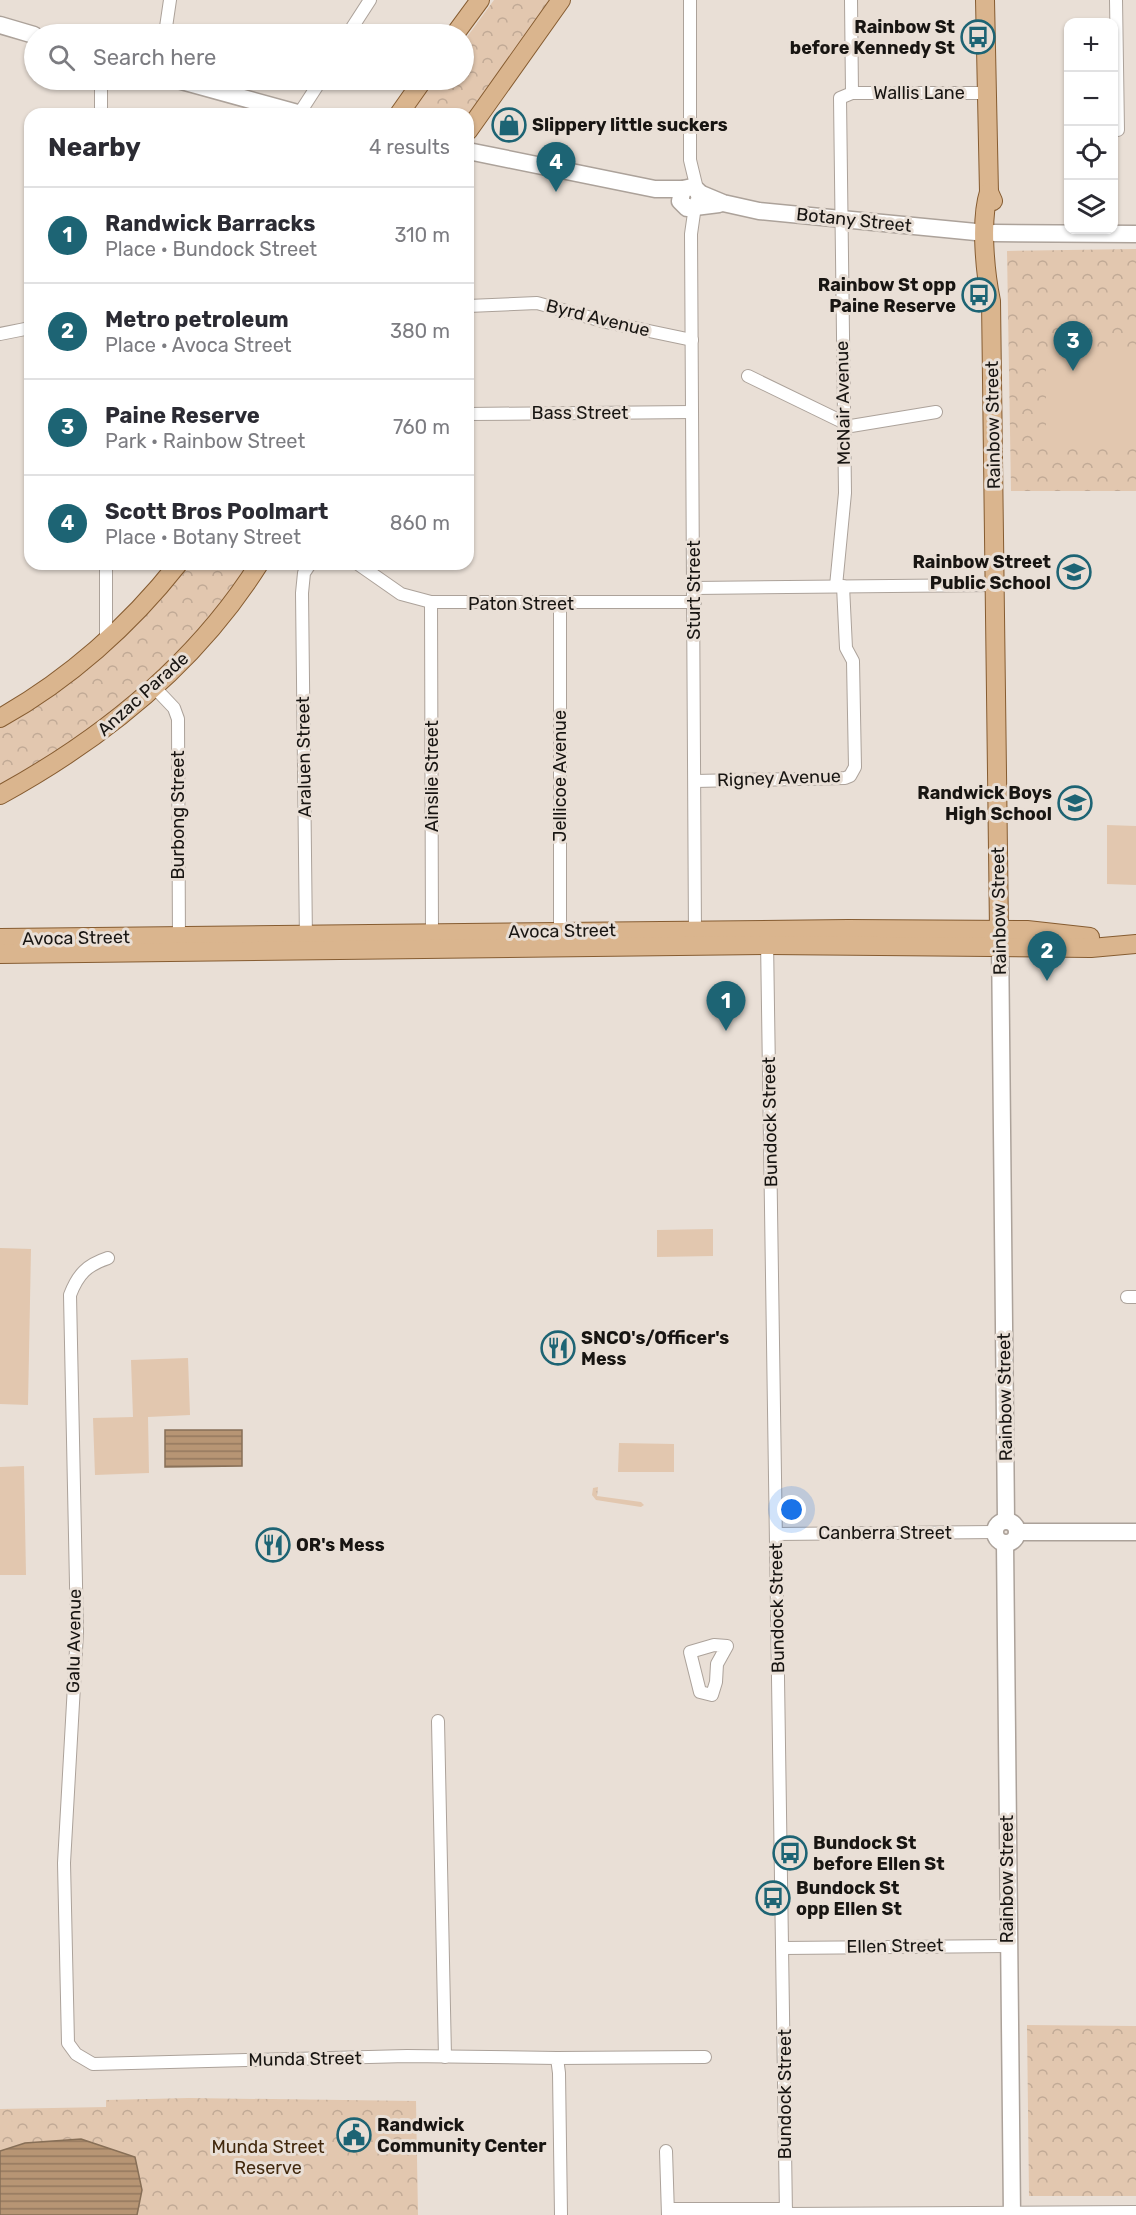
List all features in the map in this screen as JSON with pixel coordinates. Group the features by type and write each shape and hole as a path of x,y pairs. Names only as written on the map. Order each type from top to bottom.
{"main road":[{"path":"463,24 480,0"},
{"path":"474,123 561,0"},
{"name":"Rainbow Street","path":"985,0 989,192 994,203 987,282 991,301 1000,938"},
{"path":"403,108 416,90"},
{"path":"0,718 40,692 106,640 134,615 173,570"},
{"name":"Anzac Parade","path":"0,795 97,736 154,688 209,631 255,570"},
{"name":"Avoca Street","path":"0,938 179,944 767,937 1000,938 1038,931 1130,944"},
{"name":"Avoca Street","path":"0,954 179,944"}],"street":[{"path":"166,24 170,0"},
{"path":"354,24 370,0"},
{"name":"Sturt Street","path":"690,0 695,938"},
{"path":"851,0 852,93"},
{"path":"1116,0 1118,126"},
{"path":"0,25 24,32"},
{"path":"101,90 101,108"},
{"path":"214,90 278,108"},
{"path":"304,108 315,90"},
{"name":"Wallis Lane","path":"852,93 987,93"},
{"name":"McNair Avenue","path":"839,586 845,493 840,98 852,93"},
{"name":"Botany Street","path":"474,152 759,211 990,233 1136,234"},
{"name":"Byrd Avenue","path":"474,306 537,303 606,322 692,340"},
{"path":"0,334 24,329"},
{"path":"748,376 851,426 936,412"},
{"name":"Bass Street","path":"474,414 692,412"},
{"path":"106,570 106,640"},
{"name":"Araluen Street","path":"306,570 302,593 306,943"},
{"name":"Paton Street","path":"367,570 401,594 431,602 694,602"},
{"path":"694,588 995,585"},
{"name":"Rigney Avenue","path":"695,781 845,778 850,776 855,767 853,661 846,648 839,586"},
{"name":"Ainslie Street","path":"431,602 432,941"},
{"name":"Jellicoe Avenue","path":"560,603 560,940"},
{"name":"Burbong Street","path":"154,688 174,708 178,719 179,944"},
{"name":"Bundock Street","path":"767,937 786,2213"},
{"name":"Rainbow Street","path":"1000,938 1012,2214"},
{"name":"Galu Avenue","path":"68,2043 63,1863 77,1632 70,1295 84,1270 108,1258"},
{"name":"Canberra Street","path":"776,1534 1136,1532"},
{"path":"438,1720 445,2057"},
{"name":"Ellen Street","path":"783,1948 1008,1946"},
{"name":"Munda Street","path":"68,2043 76,2054 93,2064 445,2057 705,2057"},
{"path":"554,2057 559,2073 561,2215"},
{"path":"666,2151 668,2212 1012,2214 1136,2212"}],"green space":[{"path":"494,0 551,0 474,108 414,108 428,90 474,90 474,27"},
{"path":"1136,249 1136,491 1011,491 1007,251"},
{"path":"1046,348 1136,348 1136,447 1046,447"},
{"path":"181,570 247,570 212,620 139,691 59,751 0,785 0,724"},
{"path":"1107,825 1136,826 1136,885 1107,884"},
{"path":"713,1229 713,1256 657,1257 657,1230"},
{"path":"0,1248 31,1249 28,1405 0,1404"},
{"path":"188,1358 190,1415 148,1417 149,1473 95,1475 93,1418 133,1417 131,1360"},
{"path":"619,1443 674,1444 674,1472 618,1472"},
{"path":"24,1466 26,1575 0,1575 0,1467"},
{"path":"598,1487 597,1496 641,1502 644,1505 641,1507 596,1500 592,1495 593,1488"},
{"path":"1027,2025 1136,2026 1136,2196 1029,2196"},
{"name":"Munda Street Reserve","path":"189,2098 416,2101 418,2215 0,2215 0,2109 106,2107 106,2100"},
{"path":"338,2189 342,2205 351,2215 337,2215 335,2195"}],"shaded area":[{"path":"165,1430 242,1430 242,1466 165,1467"},
{"path":"81,2139 135,2157 142,2190 137,2215 0,2215 0,2151 25,2143"}],"place":[{"name":"Rainbow St before Kennedy St","path":"978,37"},
{"name":"Slippery little suckers","path":"509,125"},
{"name":"Scott Bros Poolmart","path":"556,192"},
{"name":"Rainbow St opp Paine Reserve","path":"979,295"},
{"name":"Paine Reserve","path":"1073,371"},
{"name":"Rainbow Street Public School","path":"1074,572"},
{"name":"Randwick Boys High School","path":"1075,803"},
{"name":"Metro petroleum","path":"1047,981"},
{"name":"Randwick Barracks","path":"726,1031"},
{"name":"SNCO's/Officer's Mess","path":"558,1348"},
{"name":"OR's Mess","path":"273,1545"},
{"name":"Bundock St before Ellen St","path":"790,1853"},
{"name":"Bundock St opp Ellen St","path":"773,1898"},
{"name":"Randwick Community Center","path":"354,2135"}]}
